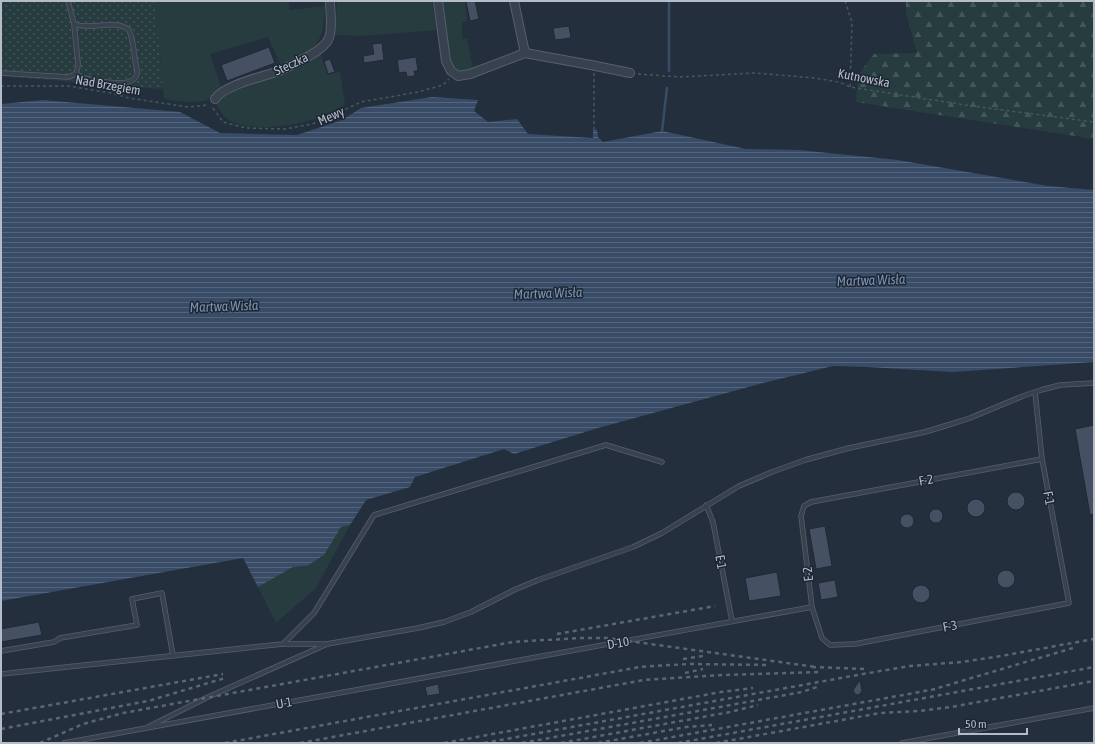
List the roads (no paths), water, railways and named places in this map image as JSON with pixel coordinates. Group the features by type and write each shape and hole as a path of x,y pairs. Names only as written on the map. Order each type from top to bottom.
{"street":[{"name":"Steczka","path":"213,102 218,94 228,88 281,70 300,61 323,46 329,38 331,23 330,1"},
{"path":"438,1 445,55 448,65 454,74 458,76 470,74 524,54 594,65 630,73"},
{"path":"514,1 524,54"}],"lane":[{"path":"1,73 72,77 76,73 78,63 74,24 68,1"},
{"path":"74,24 80,26 120,25 129,30 137,73 136,78 130,82 123,83 84,78 80,77 76,73"},
{"path":"1,674 283,644 327,644 444,622 471,612 514,590 538,580 633,547 662,533 739,486 772,472 805,460 849,448 948,425 970,418 1035,392 1060,386 1094,383"},
{"name":"F-1","path":"1035,392 1042,459 1069,603"},
{"path":"283,644 314,613 374,515 606,445 662,462"},
{"name":"F-2","path":"811,502 1042,459"},
{"name":"E-2","path":"811,502 804,506 801,516 812,607 822,638 830,645"},
{"name":"E-1","path":"706,505 714,522 732,621"},
{"path":"1,651 54,642 60,638 137,625 132,598 162,594 173,656"},
{"name":"F-3","path":"830,645 855,644 1069,603"},
{"name":"D-10","path":"504,663 812,607"},
{"path":"142,729 206,698 327,644"},
{"name":"U-1","path":"64,743 504,663"},
{"path":"902,743 1094,708"}],"water":[{"name":"Martwa Wisła","path":"432,97 478,100 474,111 488,122 517,119 528,134 593,138 593,129 597,130 598,137 603,142 662,131 746,149 799,150 898,160 1048,186 1094,190 1094,362 953,372 833,366 763,383 598,428 514,454 504,449 415,477 410,487 366,500 350,525 341,527 324,555 307,566 293,567 258,587 243,558 1,601 1,104 43,100 180,112 220,133 297,135 342,120 361,108"}],"waterway":[{"path":"669,1 669,71"},
{"path":"662,131 667,88"}],"railway":[{"path":"557,634 715,606"},
{"path":"40,743 83,724 123,713 513,642 607,638 816,667"},
{"path":"484,743 863,674 910,666 962,662 1094,639"},
{"path":"931,690 1073,648"},
{"path":"683,659 703,656"},
{"path":"225,743 640,667 688,664 770,665"},
{"path":"812,667 866,669"},
{"path":"678,743 1094,667"},
{"path":"685,673 703,669"},
{"path":"300,743 644,680 724,675 820,672"},
{"path":"1,714 223,674"},
{"path":"1,729 148,701 225,678"},
{"path":"716,743 880,713 919,711 951,707 1094,681"},
{"path":"522,743 802,692 820,686"},
{"path":"444,743 721,692 753,688"},
{"path":"640,743 936,689"},
{"path":"561,743 730,712 758,705"},
{"path":"598,743 686,727 712,725"}]}
